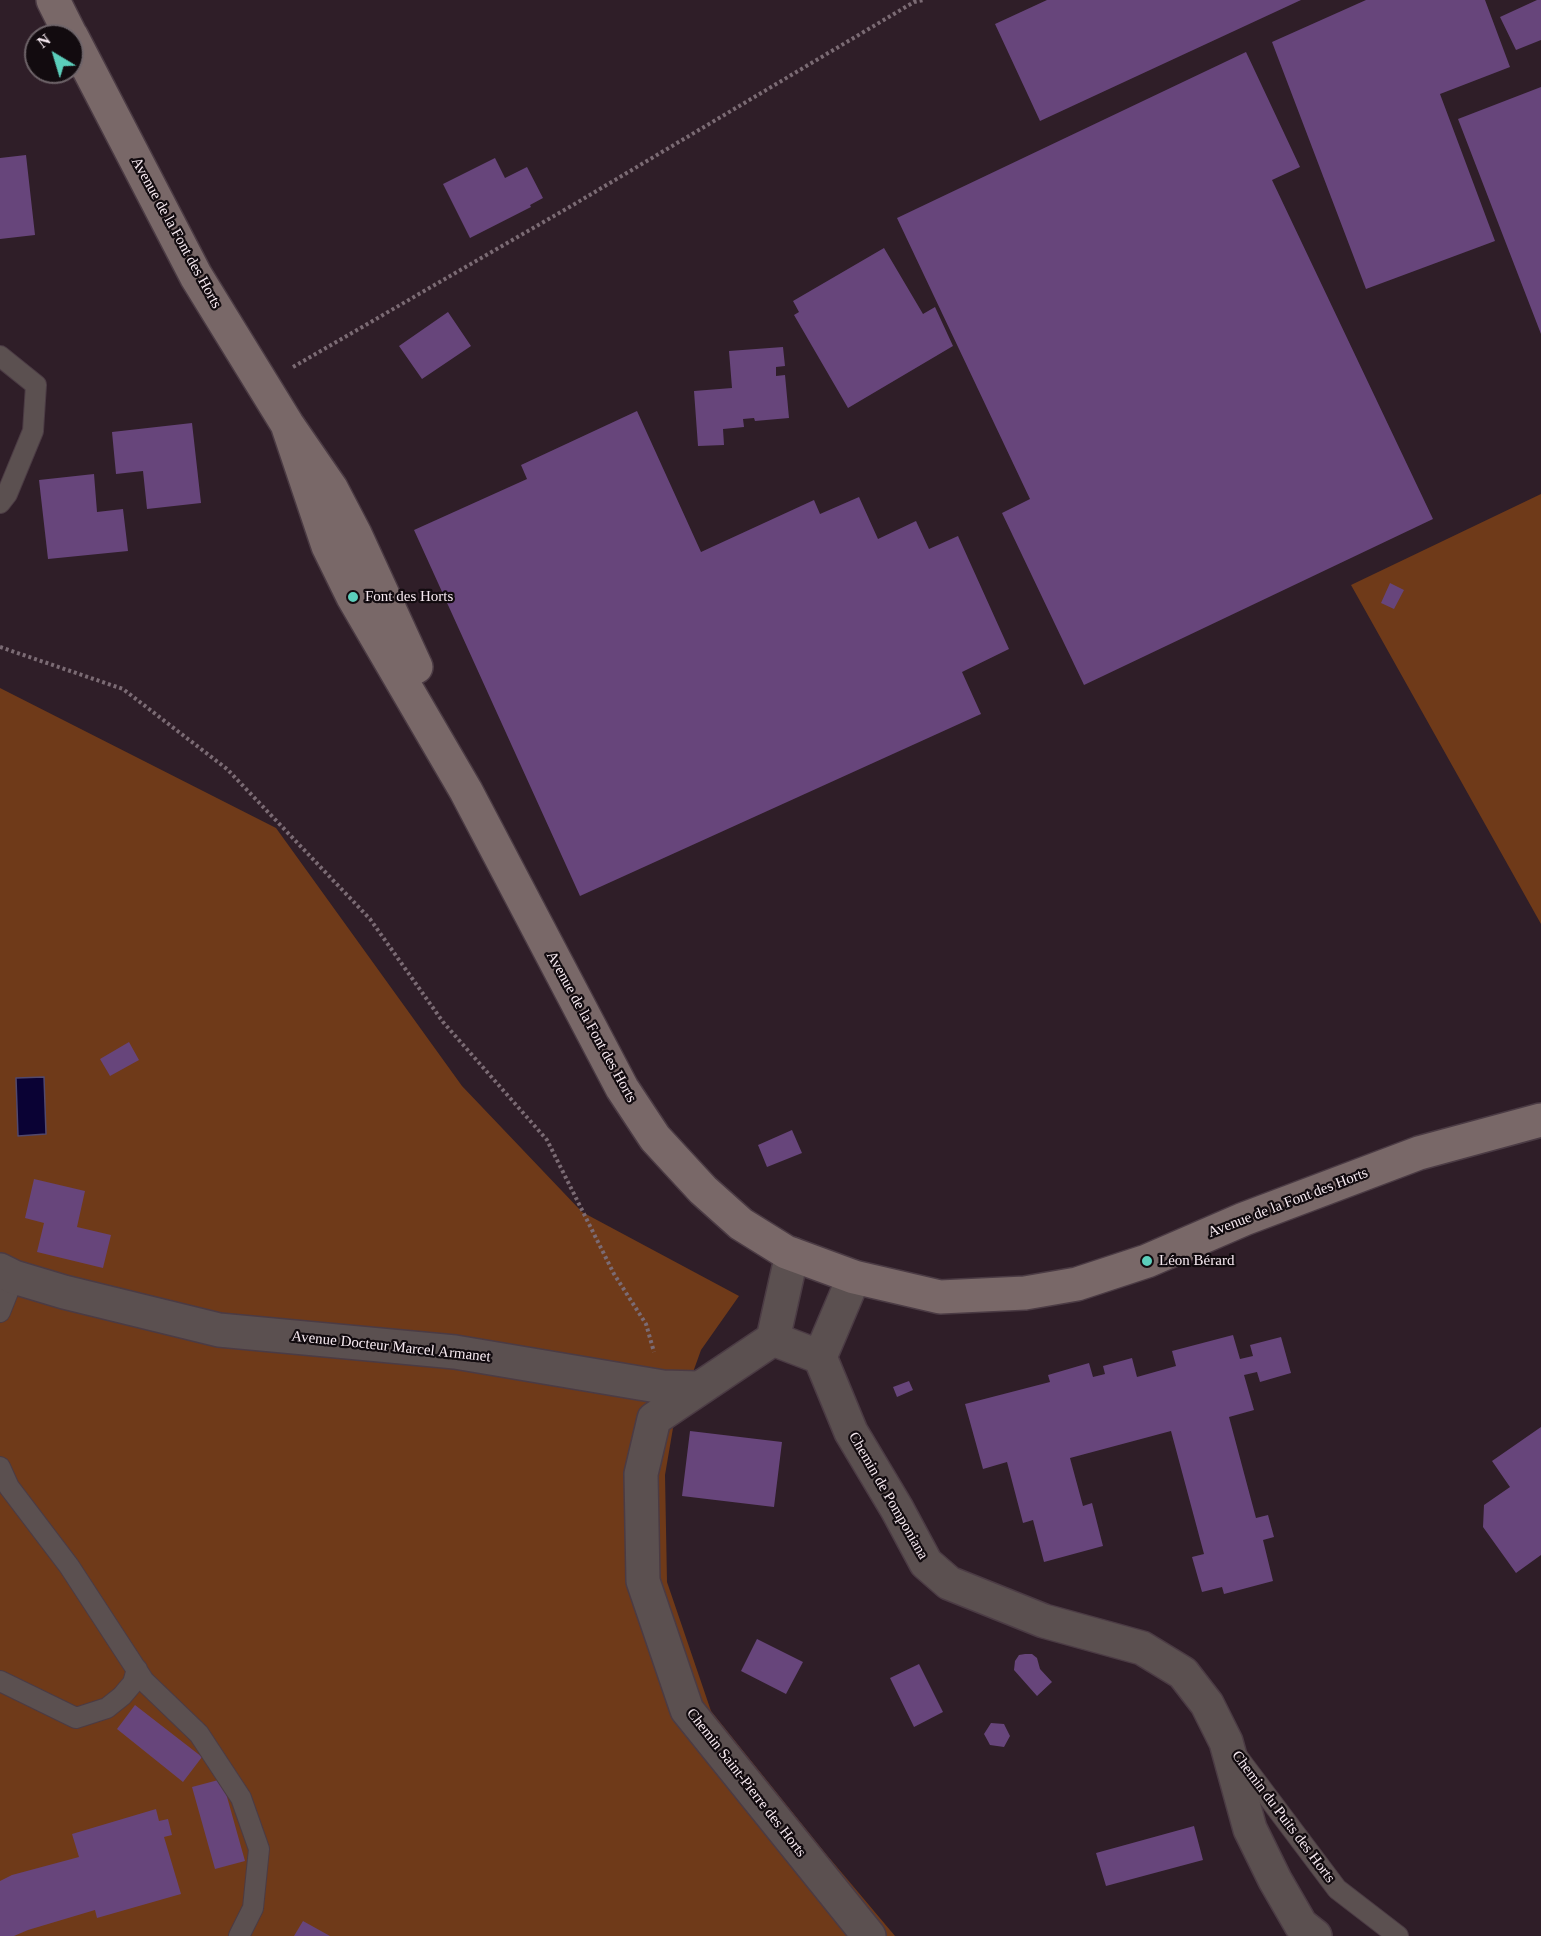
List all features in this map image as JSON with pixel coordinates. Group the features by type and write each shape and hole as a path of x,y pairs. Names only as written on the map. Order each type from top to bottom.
{"main road":[{"name":"Avenue de la Font des Horts","path":"52,0 65,24"},
{"name":"Avenue de la Font des Horts","path":"84,60 196,276 287,424 328,546 354,597 466,791 622,1088 656,1138 703,1190 741,1224 792,1254 855,1277 940,1297 1025,1293 1077,1284 1147,1261 1244,1219 1419,1153 1541,1120"}],"street":[{"path":"699,1388 773,1339 792,1254"},
{"name":"Avenue Docteur Marcel Armanet","path":"7,1273 64,1292 219,1330 455,1352 663,1387 699,1388"},
{"path":"773,1339 820,1357 855,1277"},
{"name":"Chemin de Pomponiana","path":"820,1357 851,1432 926,1563 949,1583 1034,1617 1142,1647 1183,1673 1207,1704 1227,1742 1250,1829 1303,1932"},
{"name":"Chemin Saint-Pierre des Horts","path":"699,1388 654,1419 641,1474 643,1581 687,1710 869,1936"}],"lane":[{"path":"0,356 36,385 33,431 7,494 0,503"},
{"path":"0,1312 7,1273"},
{"path":"0,1467 9,1487 69,1566 144,1681 199,1734 241,1798 259,1849 253,1908 239,1936"},
{"path":"0,1681 76,1718 107,1708 123,1696 133,1683 137,1669"},
{"name":"Chemin du Puits des Horts","path":"1227,1742 1337,1889 1398,1936"}],"path":[{"path":"263,384 578,202 914,2 924,0"},
{"path":"0,647 123,689 227,769 370,919 443,1022 547,1140 614,1274 646,1324 663,1387"}],"shaded area":[{"path":"1541,494 1541,924 1351,585"},
{"path":"0,688 276,828 462,1086 582,1212 739,1296 701,1350 673,1428 665,1475 667,1582 711,1711 895,1936 0,1936"},
{"path":"44,1077 46,1134 18,1136 16,1078"}],"building":[{"path":"1047,0 1301,0 1040,121 995,24"},
{"path":"1366,0 1485,0 1510,67 1440,94 1495,241 1366,289 1272,42"},
{"path":"1541,0 1541,40 1516,50 1500,17"},
{"path":"1246,52 1300,167 1272,180 1433,519 1084,685 1002,513 1030,499 897,218"},
{"path":"1541,87 1541,334 1458,119"},
{"path":"26,155 35,235 0,239 0,158"},
{"path":"495,158 505,178 527,167 543,198 530,205 531,207 470,238 443,184"},
{"path":"884,248 923,314 935,307 953,346 848,408 794,315 799,312 793,301"},
{"path":"448,312 471,346 422,379 399,346"},
{"path":"783,347 785,366 776,367 776,376 785,375 789,418 755,421 754,418 743,419 744,427 723,429 724,445 698,446 694,391 732,388 729,351"},
{"path":"637,411 701,552 814,500 820,514 859,497 878,539 916,521 929,549 958,536 1009,649 962,672 981,714 580,896 414,530 527,479 521,465"},
{"path":"192,423 201,503 147,509 143,471 116,474 112,432"},
{"path":"94,474 97,512 123,509 128,551 48,559 39,480"},
{"path":"1390,583 1404,590 1394,609 1381,603"},
{"path":"129,1042 139,1060 110,1076 100,1059"},
{"path":"792,1130 802,1153 767,1167 758,1145"},
{"path":"34,1179 85,1191 77,1227 111,1235 103,1268 37,1252 44,1223 25,1218"},
{"path":"1233,1335 1240,1359 1253,1356 1250,1345 1281,1337 1291,1373 1260,1382 1257,1372 1244,1375 1254,1410 1229,1417 1256,1518 1268,1515 1274,1537 1263,1540 1273,1581 1224,1594 1222,1587 1202,1592 1192,1557 1204,1554 1171,1431 1070,1458 1083,1506 1092,1503 1103,1546 1044,1562 1033,1520 1023,1523 1007,1462 983,1469 965,1404 1050,1382 1048,1375 1089,1363 1093,1377 1105,1374 1103,1366 1132,1358 1137,1377 1176,1366 1172,1351"},
{"path":"909,1381 913,1390 897,1397 893,1387"},
{"path":"1541,1427 1541,1555 1516,1573 1483,1527 1484,1505 1510,1487 1492,1461"},
{"path":"690,1431 782,1442 774,1507 682,1496"},
{"path":"757,1639 803,1662 786,1694 741,1671"},
{"path":"1032,1654 1037,1658 1040,1669 1052,1682 1037,1696 1014,1670 1015,1661 1019,1655"},
{"path":"919,1664 943,1712 914,1727 890,1678"},
{"path":"135,1705 202,1757 183,1782 117,1729"},
{"path":"991,1723 1004,1724 1010,1736 1004,1747 990,1745 984,1734"},
{"path":"222,1779 245,1861 215,1869 192,1787"},
{"path":"156,1809 159,1821 168,1819 172,1835 164,1837 181,1894 97,1918 95,1910 14,1936 0,1936 0,1881 12,1875 79,1857 72,1834"},
{"path":"1194,1826 1203,1860 1106,1886 1096,1853"},
{"path":"303,1921 330,1936 294,1936"}],"place":[{"name":"Font des Horts","path":"353,597"},
{"name":"Léon Bérard","path":"1147,1261"}]}
